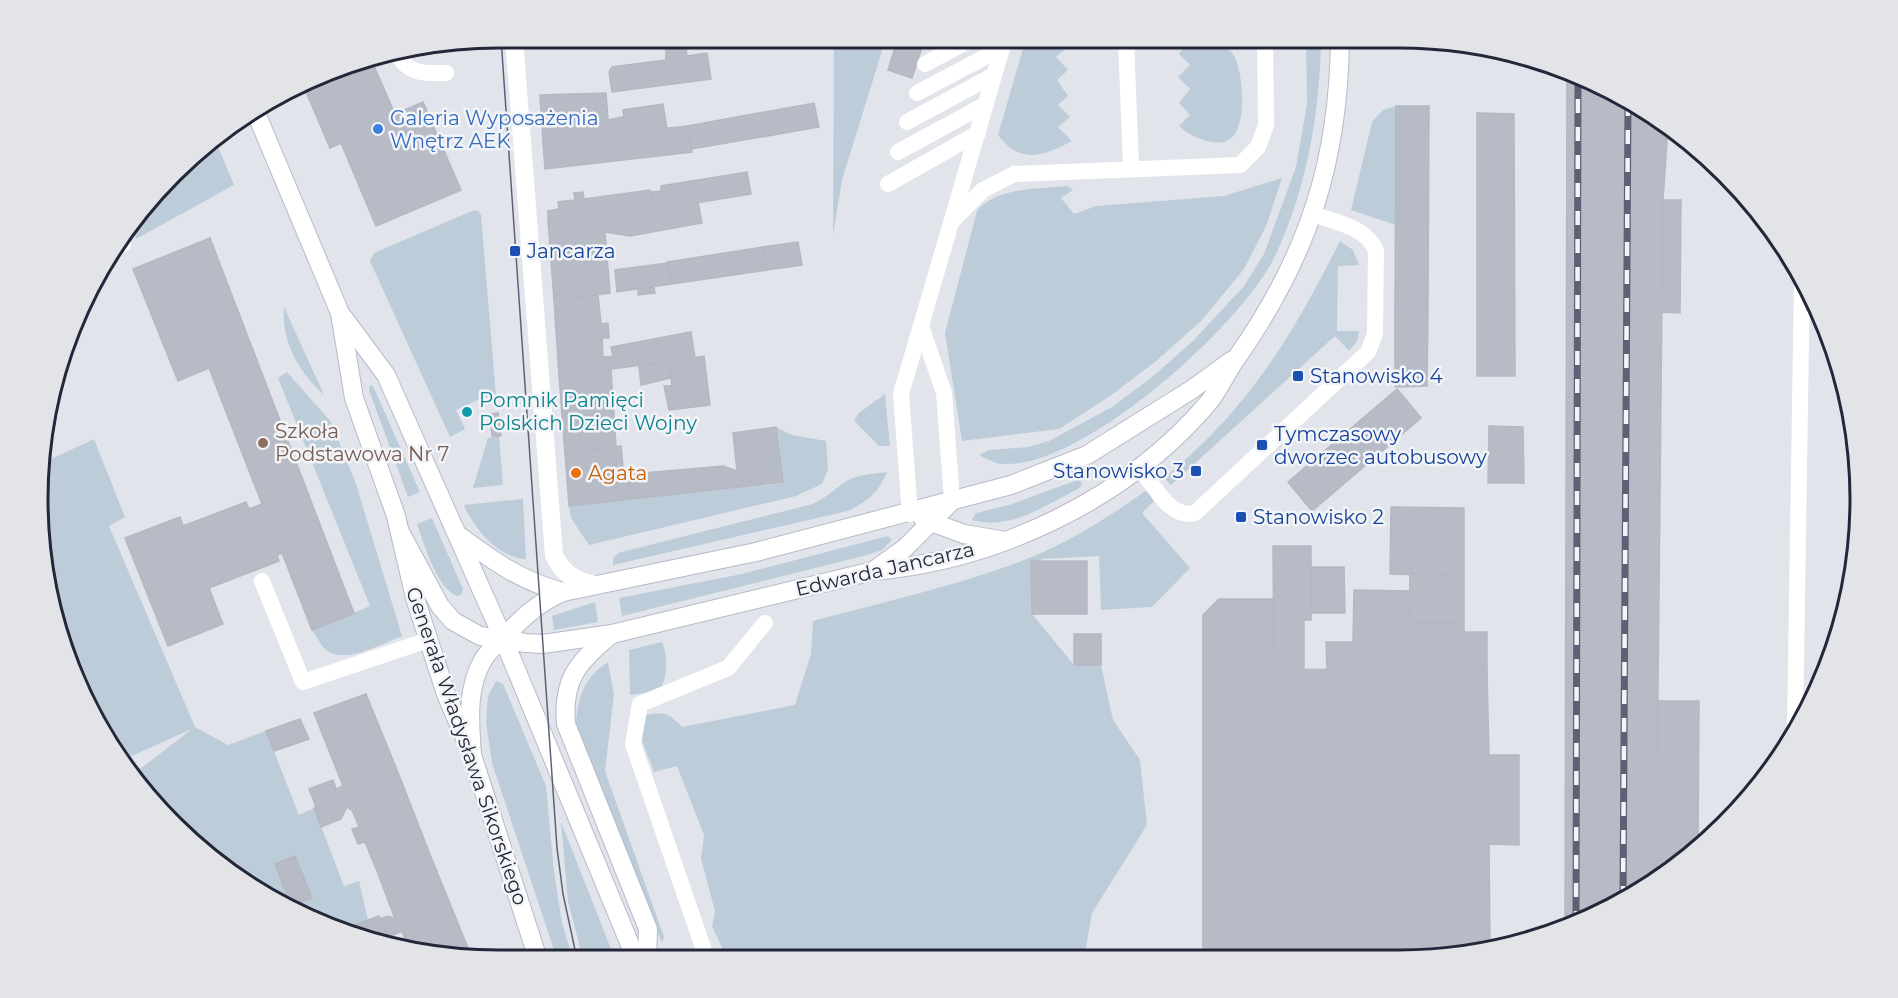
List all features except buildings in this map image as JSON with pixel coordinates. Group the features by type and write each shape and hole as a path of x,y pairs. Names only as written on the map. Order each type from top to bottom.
{"street":[{"path":"515,48 554,555 567,574 585,583 597,585"},
{"name":"Edwarda Jancarza","path":"400,532 440,606 453,621 480,636 543,644 612,634 873,571 907,568 1003,541 1060,519 1139,467 1168,444 1210,400 1273,304 1312,214 1322,182 1336,115 1339,48"},
{"path":"258,118 340,313 354,398 400,532"},
{"path":"340,313 386,375 503,638 632,950"},
{"name":"Edwarda Jancarza","path":"472,755 469,713 472,689 482,660 540,602 563,592 756,552 910,514 952,500 1011,485 1087,455 1191,390 1237,356"},
{"path":"873,571 905,548 952,500"},
{"path":"910,514 964,534 1003,541"},
{"name":"Generała Władysława Sikorskiego","path":"400,532 414,598 446,694 472,755 535,950"},
{"path":"457,533 495,562 528,582 563,592"},
{"path":"612,634 590,651 571,677 566,691 566,724 648,929 647,950"}],"lane":[{"path":"926,64 956,48"},
{"path":"917,93 995,48"},
{"path":"910,514 901,394 954,220 1002,48"},
{"path":"1126,48 1131,168"},
{"path":"954,220 983,190 1014,174 1240,165 1258,147 1266,125 1265,48"},
{"path":"401,59 403,64 418,73 446,73"},
{"path":"907,122 994,75"},
{"path":"898,152 986,104"},
{"path":"888,184 978,133"},
{"path":"1139,467 1173,510 1183,515 1195,513 1368,352 1376,334 1376,251 1372,240 1364,233 1312,214"},
{"path":"1795,713 1802,297"},
{"path":"921,326 944,393 952,500"},
{"path":"262,581 303,682 428,640"},
{"path":"704,950 633,744 640,704 728,668 765,622"}],"shaded area":[{"path":"834,48 883,48 842,180 833,235"},
{"path":"1023,48 1067,48 1056,57 1068,70 1057,80 1068,96 1058,105 1070,117 1058,127 1072,141 1052,151 1033,155 1015,151 998,135"},
{"path":"1183,48 1227,48 1236,61 1241,81 1241,115 1236,132 1224,142 1199,139 1179,126 1190,115 1179,103 1190,89 1178,77 1190,65 1179,54"},
{"path":"1306,48 1321,48 1318,94 1310,150 1296,204 1275,256 1257,285 1230,318 1158,387 1117,417 1076,442 1038,459 1005,464 979,455 989,450 1028,447 1049,441 1112,407 1152,377 1193,341 1244,286 1264,254 1296,167 1307,104"},
{"path":"1396,106 1396,225 1351,210 1372,122 1383,110"},
{"path":"218,146 234,185 136,239 134,234 160,202 180,180"},
{"path":"1282,178 1267,224 1244,269 1201,321 1155,362 1110,396 1059,429 962,441 945,333 977,211 985,203 1006,193 1067,186 1073,190 1061,198 1074,214 1096,206 1224,196"},
{"path":"478,210 481,215 496,396 482,398 456,410 465,429 450,437 370,261 374,253"},
{"path":"1340,241 1353,250 1359,265 1338,266 1337,331 1359,331 1357,341 1349,351 1335,336 1171,485 1164,478 1220,425 1266,370 1304,309"},
{"path":"284,307 324,395 307,376 294,356 285,332"},
{"path":"287,372 331,422 356,484 402,636 356,654 337,655 329,652 321,645 312,630 370,606 278,378"},
{"path":"370,385 373,386 420,492 408,497 369,390"},
{"path":"885,394 890,446 879,446 854,421 859,413"},
{"path":"776,427 792,435 826,441 828,469 822,484 796,496 589,545 571,518 569,506 783,483"},
{"path":"499,436 503,485 473,488 488,438"},
{"path":"94,439 125,517 109,526 195,727 228,745 266,731 299,815 314,808 344,886 359,881 368,920 353,926 326,916 273,890 224,857 180,818 138,770 192,729 129,757 124,750 82,672 63,616 49,528 50,460"},
{"path":"887,472 872,496 848,511 613,565 613,558 618,553 809,505 824,498 850,479"},
{"path":"1080,479 1082,485 1078,489 1027,515 1000,522 972,520 976,513 1009,505"},
{"path":"1147,490 1155,500 1142,513 1190,568 1152,607 1101,610 1099,556 1042,559 1032,563 1032,614 1074,665 1101,665 1113,720 1140,760 1147,825 1092,913 1085,950 723,950 712,926 715,911 701,859 704,835 677,766 654,772 639,733 646,715 658,713 666,715 682,727 795,705 811,654 813,621 962,581 1029,558 1082,532"},
{"path":"523,499 526,559 516,558 497,548 480,532 464,505"},
{"path":"432,518 463,589 462,594 458,596 450,592 438,576 417,524"},
{"path":"888,536 892,540 882,550 867,555 622,616 619,598 742,574"},
{"path":"595,602 598,622 554,630 552,616"},
{"path":"662,642 666,667 659,691 630,695 629,650"},
{"path":"608,662 614,694 605,771 664,937 662,943 576,726 583,690 593,675"},
{"path":"496,681 503,684 546,786 554,872 562,923 570,950 554,950 492,763 486,723 488,696"},
{"path":"561,822 611,950 581,950 568,901"}],"tram line":[{"path":"502,48 557,848 563,894 575,950"}],"railway":[{"path":"1576,914 1578,85"},
{"path":"1623,890 1628,110"}],"place":[{"name":"Galeria Wyposażenia Wnętrz AEK","path":"378,129"},
{"name":"Jancarza","path":"515,251"},
{"name":"Stanowisko 4","path":"1298,376"},
{"name":"Pomnik Pamięci Polskich Dzieci Wojny","path":"467,412"},
{"name":"Szkoła Podstawowa Nr 7","path":"263,443"},
{"name":"Tymczasowy dworzec autobusowy","path":"1262,445"},
{"name":"Stanowisko 3","path":"1196,471"},
{"name":"Agata","path":"576,473"},
{"name":"Stanowisko 2","path":"1241,517"}]}
